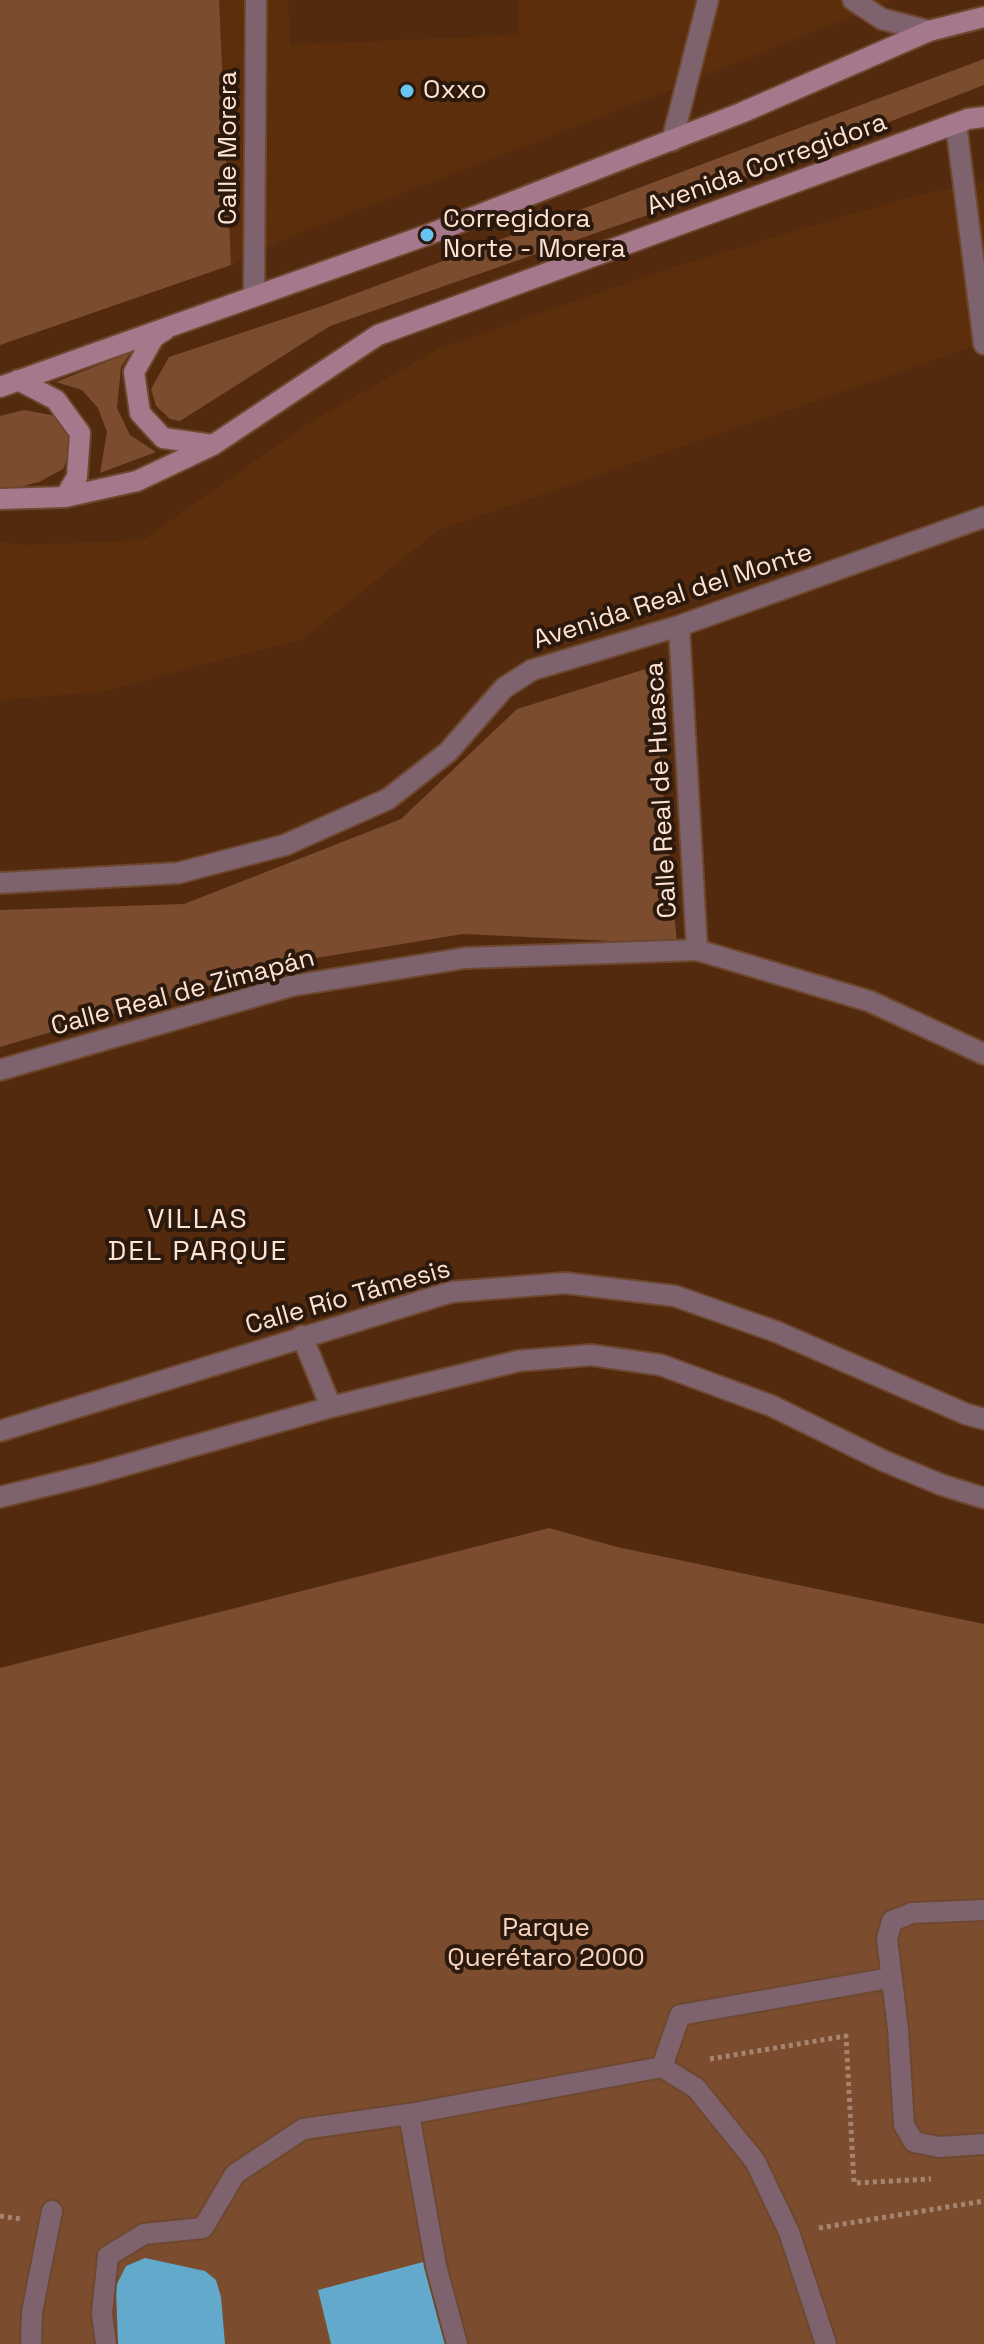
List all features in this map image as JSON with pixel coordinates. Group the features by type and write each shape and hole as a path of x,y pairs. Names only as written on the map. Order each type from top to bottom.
{"main road":[{"name":"Avenida Corregidora","path":"9,383 427,235 672,141 929,31 984,17"},
{"name":"Avenida Corregidora","path":"0,499 65,497 137,481 213,445 378,335 975,119"},
{"path":"173,325 154,337 134,372 140,413 163,438 213,445"},
{"path":"9,383 56,400 80,433 77,477 65,497"}],"street":[{"name":"Calle Morera","path":"254,296 256,0"},
{"path":"672,141 708,0"},
{"path":"853,0 882,19 929,31"},
{"path":"975,119 984,344"},
{"name":"Avenida Real del Monte","path":"0,883 178,873 285,845 388,799 448,752 504,688 532,670 679,626 984,517"},
{"name":"Calle Real de Huasca","path":"679,626 697,950"},
{"name":"Calle Real de Zimapán","path":"0,1070 291,986 465,958 697,950 869,1001 984,1054"},
{"name":"Calle Río Támesis","path":"0,1431 451,1292 565,1283 675,1296 777,1332 984,1419"},
{"path":"302,1336 331,1407"},
{"path":"0,1497 94,1474 331,1407 518,1361 591,1355 661,1365 772,1406 884,1461 984,1498"},
{"path":"984,1910 912,1913 892,1921 887,1939 898,2029 904,2125 914,2142 939,2147 984,2144"},
{"path":"662,2067 680,2015 890,1978"},
{"path":"106,2344 102,2313 108,2256 144,2234 203,2228 235,2174 303,2129 409,2114 662,2067 696,2088 755,2161 789,2232 826,2344"},
{"path":"409,2114 436,2266 457,2344"},
{"path":"31,2344 32,2312 52,2211"}],"path":[{"path":"662,2067 846,2036 854,2183 941,2178"},
{"path":"789,2232 984,2201"}],"shaded area":[{"path":"0,0 288,0 290,45 518,35 517,0 893,0 292,236 231,265 0,345"},
{"path":"984,182 984,343 438,530 303,639 99,692 0,700 0,542 27,545 143,540 309,423 440,348 677,266 914,196"}],"green space":[{"path":"0,0 219,0 231,265 0,345"},
{"path":"984,59 984,85 679,204 330,326 180,421 170,419 156,406 151,389 169,357 325,305"},
{"path":"131,352 121,367 117,408 130,435 156,452 100,473 107,432 98,408 82,390 56,382"},
{"path":"24,410 56,416 68,427 73,446 63,469 39,482 0,492 0,416"},
{"path":"652,667 677,944 463,934 286,963 0,1047 0,910 184,904 401,819 517,709"},
{"name":"Parque Querétaro 2000","path":"549,1528 617,1547 984,1624 984,2344 0,2344 0,1668"}],"building":[{"path":"145,2258 205,2271 216,2280 221,2297 225,2344 118,2344 116,2286 126,2266"},
{"path":"427,2261 449,2344 331,2344 318,2290"}],"place":[{"name":"Oxxo","path":"407,91"},
{"name":"Corregidora Norte - Morera","path":"427,235"}],"district":[{"name":"VILLAS DEL PARQUE","path":"198,1236"}]}
